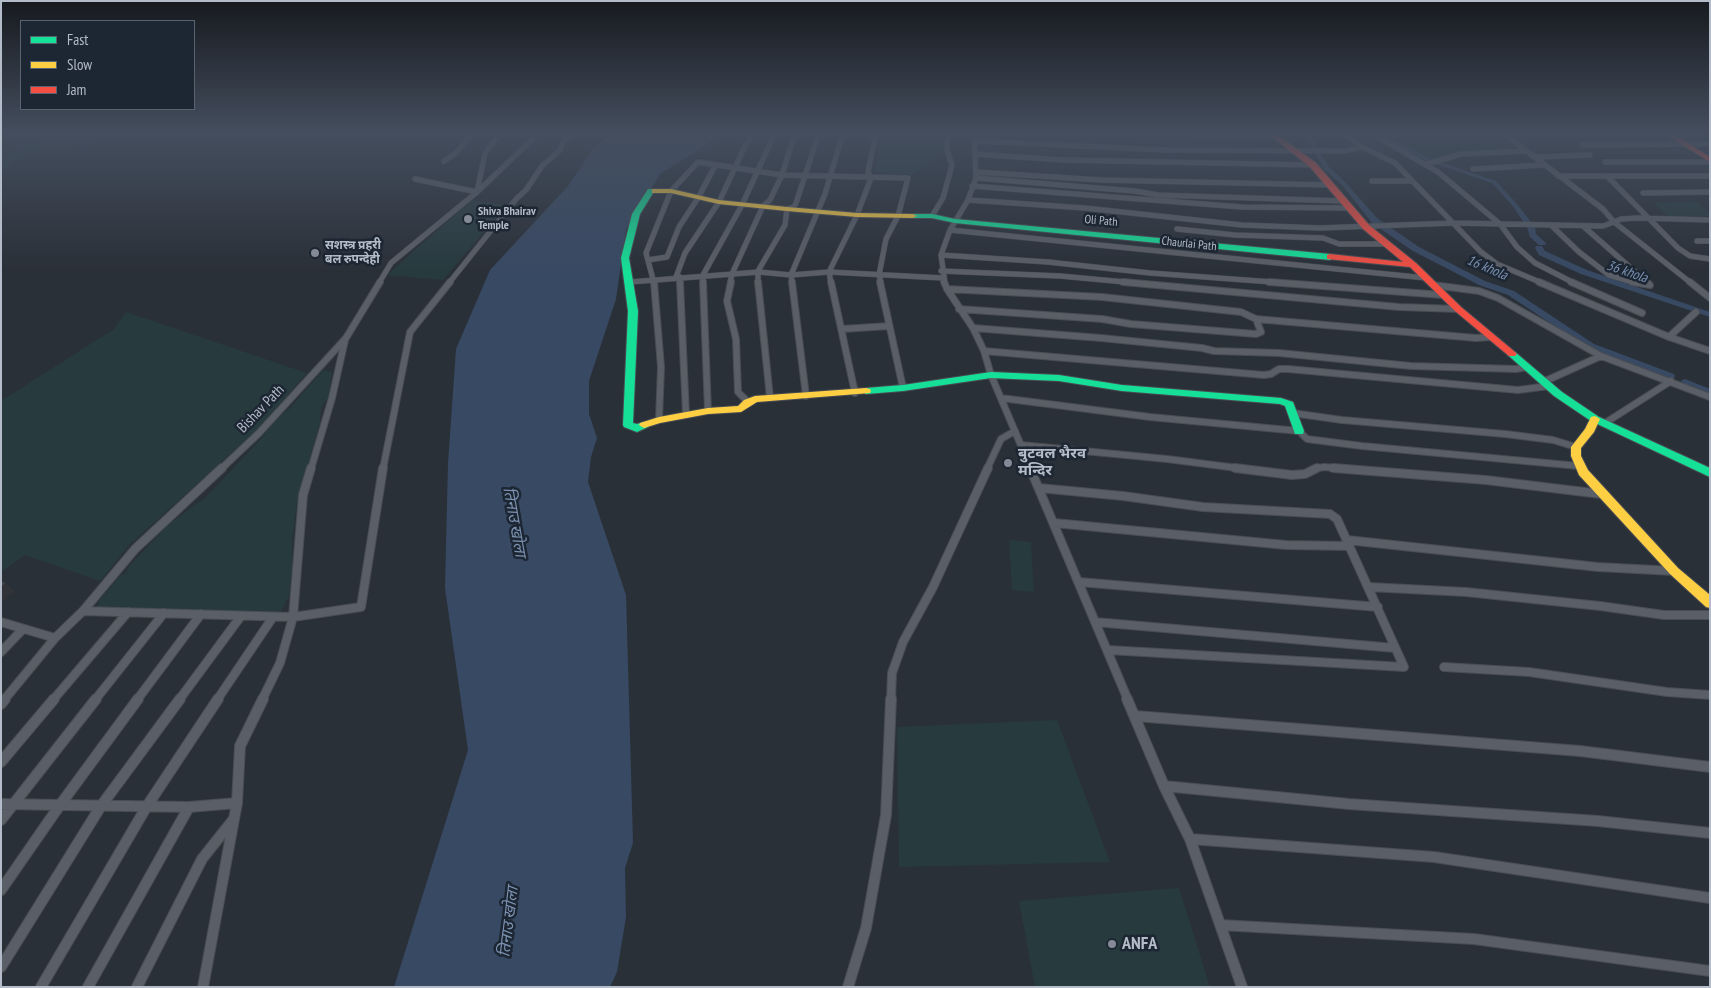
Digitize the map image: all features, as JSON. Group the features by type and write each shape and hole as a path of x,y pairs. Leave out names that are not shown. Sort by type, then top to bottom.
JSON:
{"street":[{"path":"416,179 477,192 480,179"},
{"name":"Bishav Path","path":"1,704 55,638 83,611 135,549 259,433 346,338 390,263 490,179"},
{"path":"83,611 293,617 361,607 376,503 410,332 533,179"},
{"path":"659,420 661,367 654,279 646,253 671,191 682,179"},
{"path":"648,260 667,257 679,227 708,179"},
{"path":"686,415 678,277 686,253 719,202 730,179"},
{"path":"708,410 703,275 742,204 753,179"},
{"path":"748,402 738,392 736,339 727,301 732,274 763,206 770,200 780,179"},
{"path":"770,398 758,293 759,272 785,225 787,209 794,208 805,179"},
{"path":"806,396 791,275 829,179"},
{"path":"855,392 829,272 857,215 871,179"},
{"path":"903,388 879,275 886,239 898,216 909,179"},
{"path":"932,216 943,198 948,179"},
{"path":"975,179 968,200 952,225 941,255 943,278 947,289 973,328 984,351 991,375 1164,786 1190,839 1242,987"},
{"path":"1017,179 1158,195 1347,205"},
{"path":"1079,179 1331,186"},
{"path":"1325,179 1347,205 1458,309 1546,384 1600,421 1710,473"},
{"path":"1445,179 1500,224 1517,247 1541,267 1581,287 1642,313"},
{"path":"1562,179 1603,209 1614,222 1710,298"},
{"path":"1610,179 1678,248 1690,256 1709,259"},
{"path":"1372,181 1412,181 1481,252 1497,264 1670,337 1710,351"},
{"path":"972,186 1242,207 1347,205"},
{"path":"671,191 651,191 636,214 625,258 633,311 628,425 638,428 659,420 708,410 741,409 748,402 755,399 903,388 991,375 1059,378 1122,388 1281,401 1288,404 1299,431 1307,439 1362,446 1579,466"},
{"name":"Oli Path","path":"671,191 719,202 816,212 857,215 932,216 952,225 1413,265"},
{"path":"1643,192 1710,192"},
{"path":"968,200 1085,208 1242,225 1320,228 1454,223 1603,226 1621,218 1710,220"},
{"name":"Chaurlai Path","path":"952,225 1430,282 1479,291 1498,298 1602,356 1710,397"},
{"path":"1552,226 1579,252 1609,276 1642,285 1650,285 1583,226"},
{"path":"1176,229 1235,235 1323,238 1339,244 1388,244"},
{"path":"1697,241 1710,241"},
{"path":"941,255 1048,262 1443,295"},
{"path":"941,271 1060,276 1360,304 1458,309"},
{"path":"630,282 759,272 791,275 829,272 943,278"},
{"path":"947,289 1102,297 1241,312 1256,319 1491,338"},
{"path":"959,309 1102,319 1131,324 1256,334 1261,332 1256,319"},
{"path":"1670,337 1696,312"},
{"path":"842,329 889,326"},
{"path":"973,328 1202,348 1214,351 1279,353 1391,362 1411,366 1516,369 1526,367"},
{"path":"203,987 237,803 240,746 280,663 293,617 303,495 332,398 346,338"},
{"path":"984,351 1264,375 1271,374 1279,369 1288,369 1518,390 1535,389 1602,356"},
{"path":"1671,381 1600,421 1590,430 1576,447 1579,466 1601,494 1674,571 1710,603"},
{"path":"1001,398 1150,417 1299,431"},
{"path":"1292,412 1342,420 1524,436 1553,440 1576,447"},
{"path":"848,987 866,928 886,815 892,673 903,642 933,587 1001,439 1015,431"},
{"path":"1021,445 1167,459 1292,475 1305,474 1315,468 1324,467 1486,480 1601,494"},
{"path":"1039,488 1123,496 1203,507 1330,514 1337,519 1404,668 1108,650"},
{"path":"1054,523 1277,544 1348,543 1598,567 1674,571"},
{"path":"1079,582 1378,607"},
{"path":"1369,587 1466,592 1600,606 1664,615 1710,616"},
{"path":"1,762 128,612"},
{"path":"1,820 6,804 89,710 164,613"},
{"path":"1,890 60,805 201,614"},
{"path":"1,967 101,806 241,616"},
{"path":"41,987 147,806 273,617"},
{"path":"1,622 22,630 55,638"},
{"path":"1095,622 1395,648"},
{"path":"1,652 22,630"},
{"path":"1444,667 1529,672 1667,692 1710,695"},
{"path":"1135,716 1580,750 1710,767"},
{"path":"1164,786 1349,804 1598,821 1710,834"},
{"path":"6,804 189,807 237,803"},
{"path":"88,987 189,807"},
{"path":"137,987 202,859 234,820"},
{"path":"1190,839 1434,857 1710,898"},
{"path":"1220,925 1474,939 1710,971"}],"green space":[{"path":"472,200 506,205 443,280 387,275"},
{"path":"1696,201 1710,213 1710,216 1668,216 1654,203"},
{"path":"126,312 307,373 259,428 129,545 100,581 25,555 1,572 1,401 114,329"},
{"path":"323,370 332,372 329,396 321,408 320,422 297,504 292,538 292,571 289,596 280,613 100,610 98,607 99,601 121,575 125,574 130,565 168,525 207,496 277,419 291,407"},
{"path":"1009,540 1031,542 1034,592 1012,590"},
{"path":"1057,720 1110,862 899,867 897,727"},
{"name":"ANFA","path":"1179,888 1210,987 1035,987 1019,901"}],"water":[{"name":"तिनाउ खोला","path":"573,179 657,179 626,230 616,299 589,381 589,414 597,438 591,457 588,482 626,595 633,843 625,868 626,917 617,972 610,987 394,987 468,750 445,588 448,463 456,349 490,270"}],"waterway":[{"name":"16 khola","path":"1338,179 1375,221 1416,249 1482,283 1511,293 1591,346 1671,376"},
{"name":"36 khola","path":"1485,179 1494,182 1514,204 1531,227 1533,235 1542,243"},
{"name":"36 khola","path":"1539,248 1542,253 1584,272 1710,315"},
{"name":"16 khola","path":"1685,382 1710,392"}],"traffic: fast":[{"path":"644,425 637,428 628,425 633,311 625,258 636,214 651,191 655,191"},
{"path":"913,216 932,216 955,221 1330,257"},
{"path":"1512,354 1558,394 1595,419 1710,473"},
{"path":"866,391 903,388 991,375 1059,378 1122,388 1281,401 1289,404 1299,431"}],"traffic: slow":[{"path":"655,191 671,191 719,202 787,209 857,215 913,216"},
{"path":"644,425 659,420 708,411 741,409 748,402 755,399 866,391"},
{"path":"1595,419 1590,430 1576,447 1576,456 1583,472 1674,571 1710,603"}],"traffic: jam":[{"path":"1325,179 1366,227 1413,265 1458,309 1512,354"},
{"path":"1330,257 1413,265"}],"place":[{"name":"Shiva Bhairav Temple","path":"468,219"},
{"name":"सशस्त्र प्रहरी बल रुपन्देही","path":"315,253"},
{"name":"बुटवल भैरव मन्दिर","path":"1008,463"},
{"name":"ANFA","path":"1112,944"}]}
